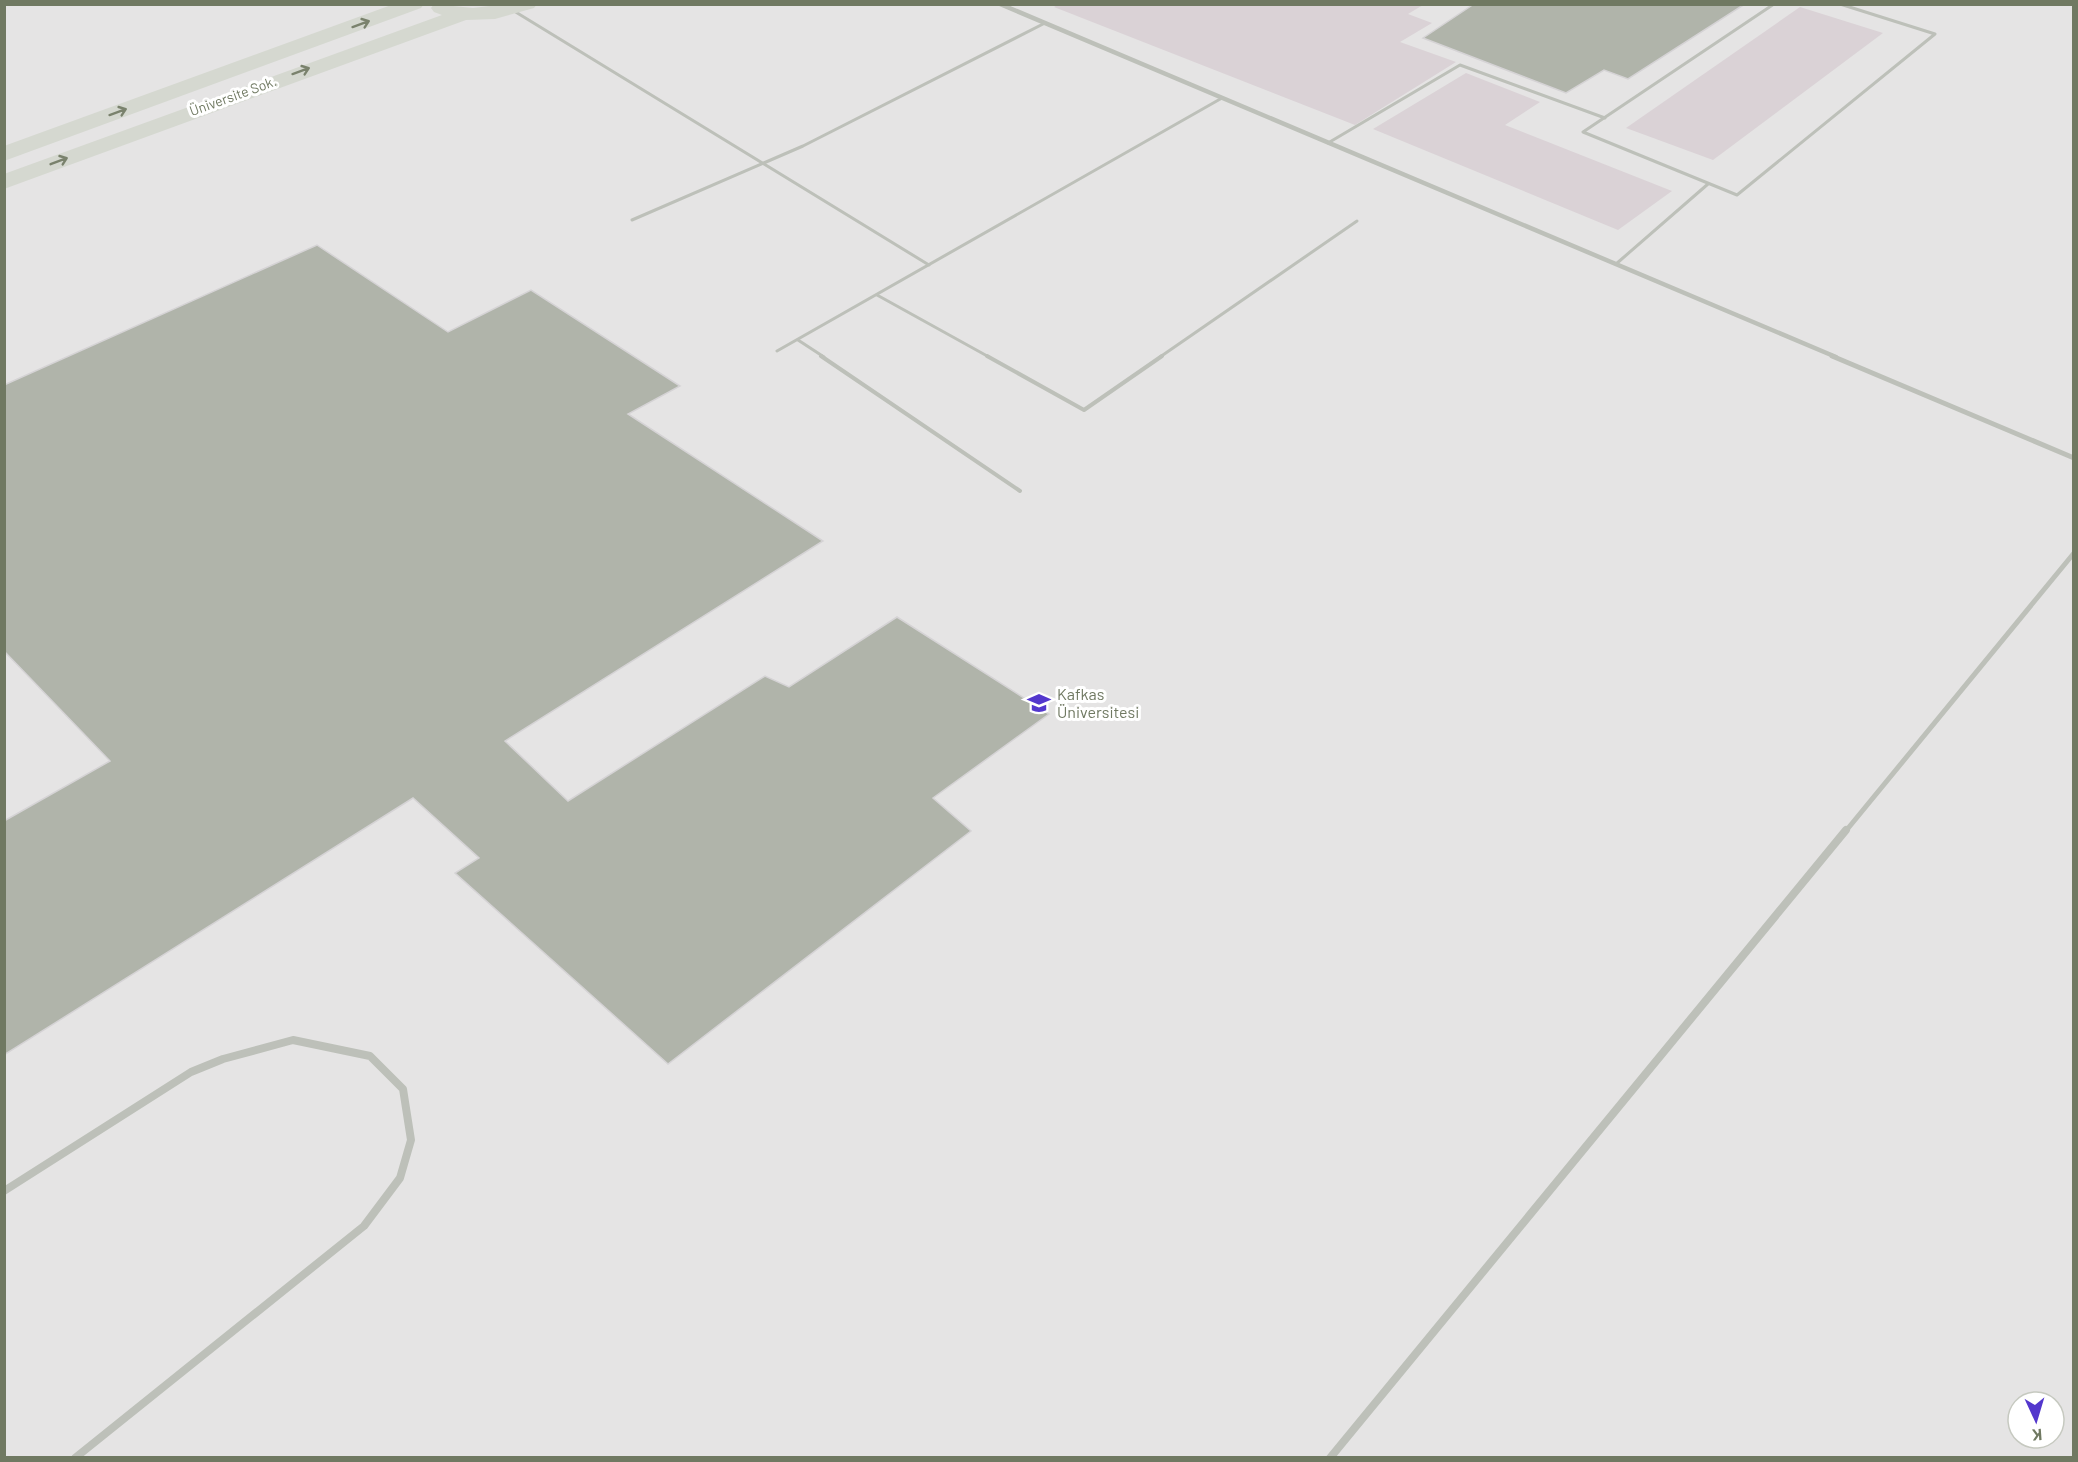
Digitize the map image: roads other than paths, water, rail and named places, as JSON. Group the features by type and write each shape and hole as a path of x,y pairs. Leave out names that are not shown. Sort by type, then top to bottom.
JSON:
{"street":[{"name":"Üniversite Sok.","path":"4,154 414,4"},
{"path":"435,4 462,14 487,14 519,7"},
{"path":"1000,4 2073,458"},
{"name":"Üniversite Sok.","path":"4,182 462,14"},
{"path":"1330,1458 2073,553"},
{"path":"4,1191 191,1072 223,1059 293,1040 370,1056 403,1089 411,1140 400,1178 364,1226 75,1458"}],"lane":[{"path":"1774,4 1583,132 1737,195 1935,34 1840,4"},
{"path":"519,7 763,163 929,265"},
{"path":"632,220 803,146 1045,23"},
{"path":"1328,143 1460,65 1605,118"},
{"path":"777,351 1222,98"},
{"path":"1616,264 1708,184"},
{"path":"877,295 1084,410 1357,221"},
{"path":"798,340 1020,491"}],"place":[{"name":"Kafkas Üniversitesi","path":"1039,703"}]}
